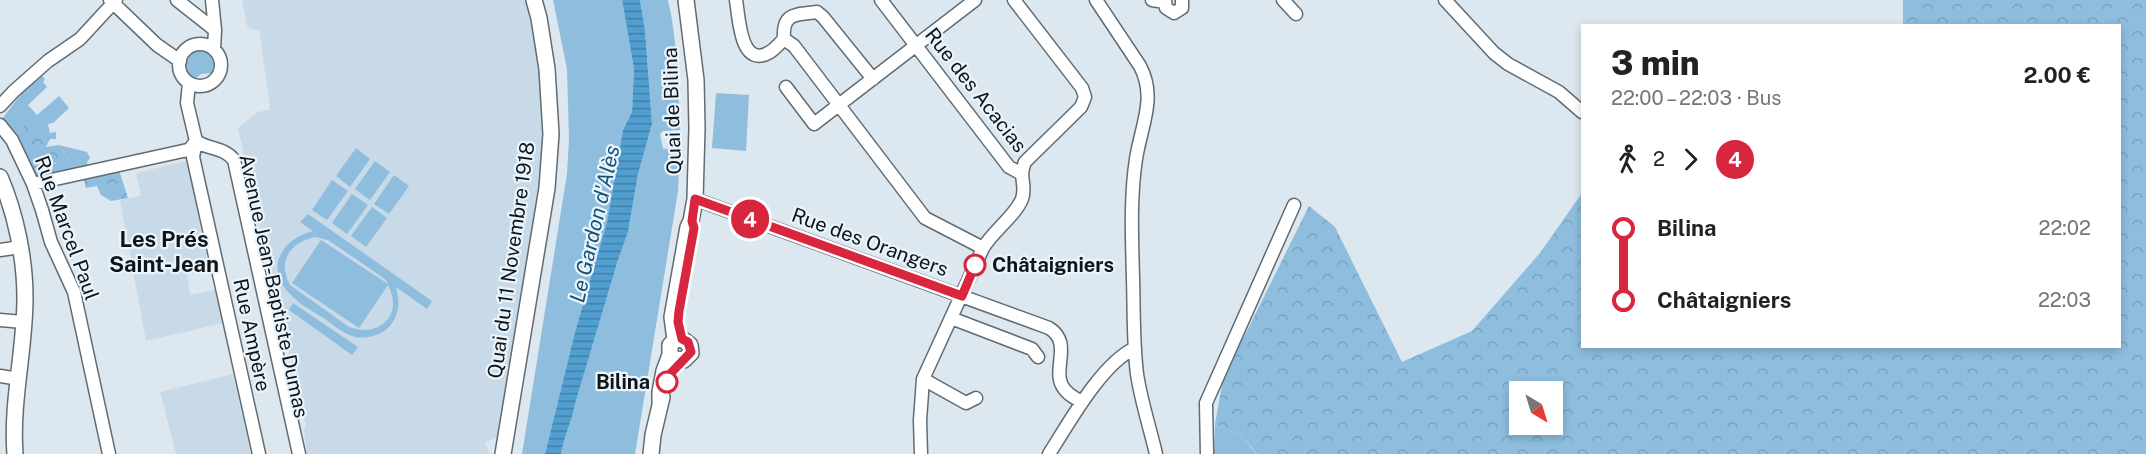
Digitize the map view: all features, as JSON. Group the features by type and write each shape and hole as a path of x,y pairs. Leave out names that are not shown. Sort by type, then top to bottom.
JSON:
{"main road":[{"name":"Quai du 11 Novembre 1918","path":"503,454 547,188 550,134 547,69 534,0"},
{"name":"Quai de Bilina","path":"651,454 660,406 675,358 689,356 691,349 688,342 679,339 678,322 694,228 692,221 695,199 696,80 686,0"},
{"path":"0,177 20,246 25,300 13,431 15,454"}],"street":[{"path":"177,0 215,30"},
{"path":"212,0 214,50"},
{"path":"736,0 744,45 748,52 754,55 770,52 784,39"},
{"name":"Rue des Acacias","path":"881,0 1009,167 1020,173"},
{"path":"786,87 814,124 975,0"},
{"path":"921,454 920,420 923,379 983,248 1023,197 1020,173 1025,162 1081,107 1085,97 1082,88 1014,0"},
{"path":"1096,0 1147,77 1149,95 1136,159 1132,216 1135,348 1138,376 1156,454"},
{"path":"1161,1 1174,13 1182,8 1182,0"},
{"path":"1283,0 1296,14"},
{"path":"1445,0 1494,53 1508,64 1559,92 1581,111"},
{"path":"0,106 48,61 80,39 113,1 157,45 180,61"},
{"path":"784,39 783,26 787,19 817,12 873,79"},
{"path":"784,39 794,46 925,218 983,248"},
{"path":"206,45 214,50 220,61 220,71 217,77 204,86 189,83 180,71 183,53 192,46 206,45"},
{"name":"Rue Ampère","path":"189,83 188,103 196,141 193,157 259,454"},
{"name":"Rue Marcel Paul","path":"0,125 12,140 33,184 51,242 74,292 109,454"},
{"path":"33,184 189,150 196,141 201,145 222,150"},
{"name":"Avenue Jean-Baptiste Dumas","path":"222,150 228,167 290,454"},
{"name":"Avenue Jean-Baptiste Dumas","path":"222,150 229,153 234,160 299,454"},
{"name":"Rue des Orangers","path":"695,199 962,296 1056,333 1061,342 1059,374 1062,384 1066,391 1082,402"},
{"path":"1207,454 1206,403 1294,205"},
{"path":"0,250 20,246"},
{"path":"951,318 1032,349 1038,357"},
{"path":"0,320 22,322"},
{"path":"1049,454 1082,402 1110,367 1135,348"},
{"path":"0,376 19,379"},
{"path":"923,379 966,403 976,398"}],"shaded area":[{"path":"242,0 529,0 539,51 545,141 542,180 500,435 485,443 490,454 307,454 304,429 306,426 256,211 253,207 238,128 258,112 269,110 270,107 259,29 254,30 247,26"},
{"path":"622,0 640,0 645,30 652,124 638,174 628,232 561,454 545,454 575,332 607,222 623,130 632,112 634,69"},
{"path":"187,161 209,270 187,275 190,295 215,290 223,323 146,341 120,200 141,196 136,173"},
{"path":"233,374 251,454 176,454 160,392"}],"green space":[{"path":"553,0 622,0 634,69 632,112 623,130 607,222 575,332 545,454 522,454 567,174 569,139 567,69"},
{"path":"640,0 668,0 676,48 680,130 663,131 660,134 663,149 680,148 678,191 635,454 561,454 628,232 638,174 652,124 645,30"},
{"path":"1903,0 2146,0 2146,454 1258,454 1240,435 1215,424 1225,368 1248,329 1309,206 1335,227 1402,362 1472,331 1540,253 1581,194 1581,348 2121,348 2121,24 1903,24"},
{"path":"198,50 210,53 214,65 212,73 201,74 195,79 186,71 185,64 189,55"},
{"path":"48,68 42,76 47,87 28,105 37,115 59,96 69,108 53,123 48,124 50,133 56,132 56,139 50,139 50,135 35,121 28,119 17,136 2,119 25,89"},
{"path":"716,93 749,95 746,151 712,148"},
{"path":"28,118 33,118 50,135 46,147 59,145 72,164 63,167 52,161 50,155 40,157 45,176 34,179 17,136"},
{"path":"59,145 87,152 90,158 87,162 88,167 44,177 43,172 53,169 52,161 56,164 72,164"},
{"path":"356,148 370,159 350,187 336,176"},
{"path":"375,161 390,172 370,200 355,189"},
{"path":"119,170 128,198 111,201 101,195 97,186 86,188 83,177"},
{"path":"394,175 409,186 389,214 374,204"},
{"path":"332,180 348,191 327,220 312,210"},
{"path":"352,194 368,205 347,234 332,223"},
{"path":"372,207 387,218 366,247 351,236"},
{"path":"308,214 432,301 427,309 396,287 398,307 390,326 382,332 362,338 345,333 303,305 283,285 278,265 280,256 292,241 313,231 300,222","holes":["315,237 328,240 385,279 388,284 321,240 292,283 359,328 388,285 393,306 391,314 379,326 360,330 349,327 290,285 285,268 288,254 293,248"]},
{"path":"293,303 358,347 352,355 289,310"},
{"path":"1215,424 1240,435 1257,454 1214,454"}],"bus line":[{"name":"4","path":"667,382 681,360 684,360 691,352 688,342 682,339 678,322 694,228 692,221 695,199 962,296 975,265"}],"place":[{"name":"Châtaigniers","path":"975,265"},
{"name":"Bilina","path":"667,382"}],"district":[{"name":"Les Prés Saint-Jean","path":"164,252"}],"water label":[{"name":"Le Gardon d'Alès","path":"595,224"}]}
